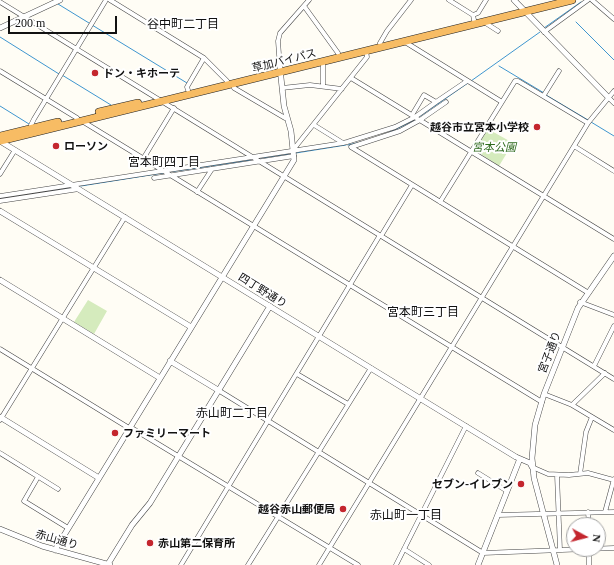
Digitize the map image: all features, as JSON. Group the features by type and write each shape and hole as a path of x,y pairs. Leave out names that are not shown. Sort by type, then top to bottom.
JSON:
{"highway":[{"name":"草加バイパス","path":"280,70 366,52 483,22 554,0"},
{"name":"草加バイパス","path":"0,140 280,70 473,17 524,10 572,0"},
{"name":"草加バイパス","path":"160,100 188,90 230,82"},
{"name":"草加バイパス","path":"0,140 32,128 80,119"}],"street":[{"path":"5,5 8,0"},
{"path":"0,28 60,0"},
{"path":"32,128 31,125 46,99 106,0"},
{"path":"110,0 204,58 230,82 234,88 287,118"},
{"path":"55,550 294,160 282,88 278,41 280,32 309,0"},
{"path":"380,43 387,31 411,0"},
{"path":"449,0 473,17 478,14 486,0"},
{"path":"514,0 614,103"},
{"path":"544,32 588,0"},
{"path":"592,0 614,19"},
{"path":"0,2 614,379"},
{"path":"304,6 338,53"},
{"path":"483,22 498,31"},
{"path":"405,42 502,102"},
{"path":"294,154 314,125 367,57 366,52"},
{"path":"188,90 187,87 204,58"},
{"path":"323,62 323,85"},
{"path":"0,71 542,402"},
{"path":"544,95 559,71"},
{"path":"351,78 614,239"},
{"path":"154,178 260,162 384,132 414,116 467,80"},
{"path":"440,202 515,80 544,95 588,123"},
{"path":"282,88 323,85 342,89"},
{"path":"319,565 588,123 614,91"},
{"path":"414,116 424,95 436,102"},
{"path":"446,102 420,120 388,136 351,147 587,292"},
{"path":"143,159 174,108"},
{"path":"314,125 343,143"},
{"name":"四丁野通り","path":"0,140 466,426 517,459 542,472 557,475 588,473 614,479"},
{"path":"574,146 614,171"},
{"path":"0,174 15,150"},
{"path":"0,196 253,157 294,154"},
{"path":"197,192 212,169"},
{"path":"181,565 380,235 412,185"},
{"path":"0,202 79,189"},
{"path":"0,211 191,327"},
{"path":"99,478 0,419 125,217"},
{"name":"宮子通り","path":"557,565 542,513 532,467 534,433 544,394 580,302 614,256"},
{"path":"0,280 160,378"},
{"path":"580,302 614,315"},
{"path":"109,565 132,525 150,503 270,306"},
{"path":"594,366 614,326"},
{"path":"0,349 358,565"},
{"path":"170,362 483,553 566,550"},
{"path":"248,565 371,368"},
{"path":"572,405 605,373"},
{"path":"297,374 348,404"},
{"path":"544,394 572,405 614,430"},
{"path":"580,474 586,432 592,417"},
{"path":"396,565 466,426"},
{"path":"0,453 58,489"},
{"path":"478,565 507,491 517,459"},
{"path":"478,473 507,491"},
{"path":"557,475 560,550"},
{"path":"38,477 24,501 68,528"},
{"path":"605,512 614,479"},
{"path":"588,512 588,517"},
{"path":"498,515 614,512"},
{"name":"赤山通り","path":"0,529 55,550 99,564 109,565"},
{"path":"404,549 429,565"}],"green space":[{"name":"宮本公園","path":"488,129 513,143 499,166 475,150"},
{"path":"88,300 107,311 94,334 74,322"}],"waterway":[{"path":"544,28 581,2"},
{"path":"58,4 89,23"},
{"path":"576,22 614,60"},
{"path":"92,25 187,83"},
{"path":"471,81 540,32"},
{"path":"0,37 59,74"},
{"path":"499,66 544,93"},
{"path":"62,75 111,105"},
{"path":"419,117 468,83"},
{"path":"546,95 588,120"},
{"path":"0,106 29,124"},
{"path":"388,133 415,120"},
{"path":"591,122 614,136"},
{"path":"348,145 361,142"},
{"path":"296,153 346,145"},
{"path":"261,158 290,154"},
{"path":"169,172 251,160"},
{"path":"81,186 163,173"},
{"path":"0,199 70,188"}],"place":[{"name":"ドン・キホーテ","path":"95,73"},
{"name":"越谷市立宮本小学校","path":"537,127"},
{"name":"ローソン","path":"56,146"},
{"name":"ファミリーマート","path":"115,433"},
{"name":"セブン-イレブン","path":"521,484"},
{"name":"越谷赤山郵便局","path":"343,509"},
{"name":"赤山第二保育所","path":"150,543"}],"district":[{"name":"谷中町二丁目","path":"183,23"},
{"name":"宮本町四丁目","path":"164,161"},
{"name":"宮本町三丁目","path":"423,311"},
{"name":"赤山町二丁目","path":"232,412"},
{"name":"赤山町一丁目","path":"406,514"}]}
